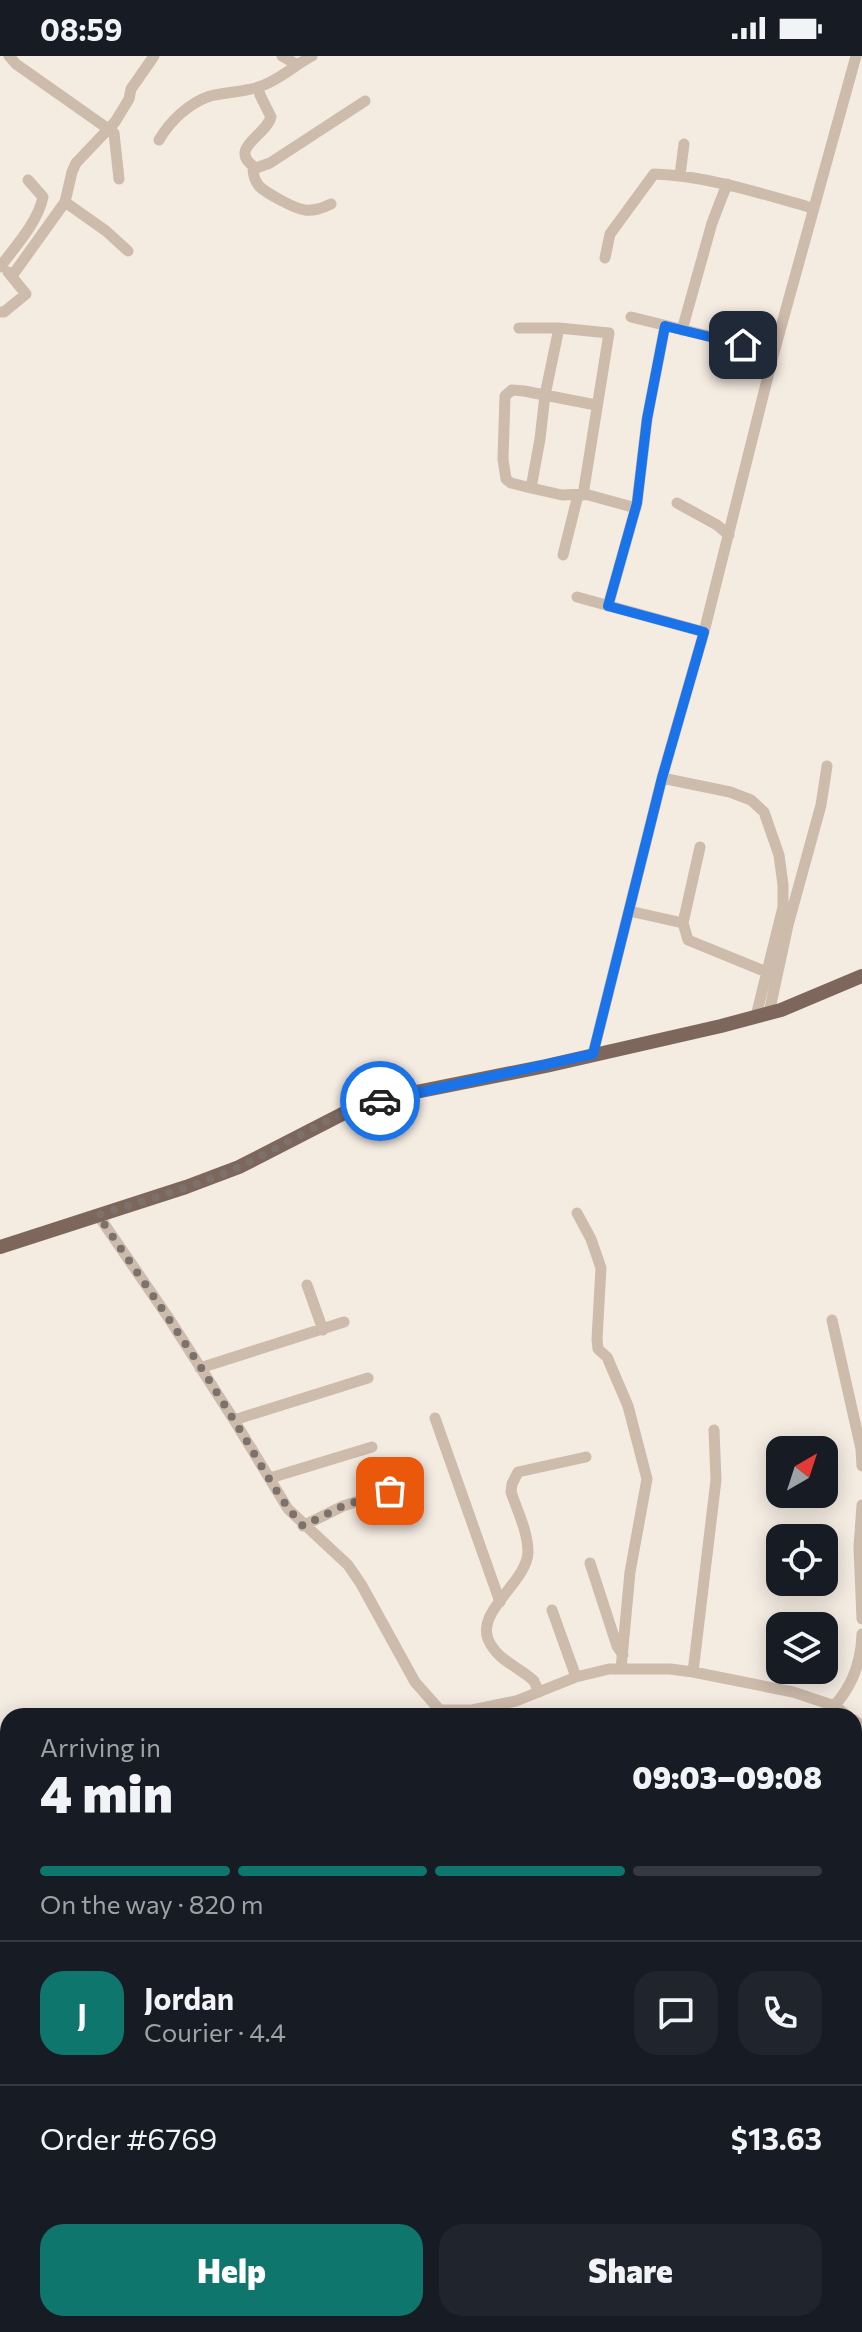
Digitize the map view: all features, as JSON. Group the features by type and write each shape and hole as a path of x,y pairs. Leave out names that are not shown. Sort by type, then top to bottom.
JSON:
{"main road":[{"path":"0,1247 239,1167 356,1107 762,1015 816,997 862,976"}],"street":[{"path":"9,56 114,133 119,179"},
{"path":"12,276 65,202 76,163 115,122 129,99 131,89 154,56"},
{"path":"282,56 296,64"},
{"path":"159,140 166,128 195,103 211,96 258,87 289,73 296,64 312,56"},
{"path":"593,1054 774,352 856,56"},
{"path":"258,87 271,121 244,151 253,167 254,179 258,185 297,208 309,211 331,204"},
{"path":"253,167 270,163 365,101"},
{"path":"680,175 684,144"},
{"path":"605,258 610,234 654,174 680,175 727,184 812,208"},
{"path":"0,312 26,294 1,266 35,220 42,205 43,197 28,180"},
{"path":"682,330 712,223 727,184"},
{"path":"65,202 128,251"},
{"path":"631,317 774,352"},
{"path":"608,606 636,508 647,419 665,326"},
{"path":"519,328 609,333 591,449 563,555"},
{"path":"531,488 559,328"},
{"path":"596,405 515,390 508,393 505,400 504,473 511,483 636,508"},
{"path":"677,503 729,535"},
{"path":"577,597 704,632"},
{"path":"771,974 792,912 821,805 827,766"},
{"path":"662,778 730,792 751,800 764,812 779,855 783,907 762,1015"},
{"path":"700,847 683,923 688,940 771,974"},
{"path":"629,911 683,923"},
{"path":"577,1213 591,1239 601,1268 598,1349 607,1357 628,1406 647,1479 630,1572 621,1669"},
{"path":"98,1215 138,1271 288,1509 348,1565 415,1682 438,1708"},
{"path":"307,1285 323,1330"},
{"path":"832,1320 861,1449 862,1466"},
{"path":"200,1368 344,1322"},
{"path":"234,1420 368,1378"},
{"path":"435,1418 500,1602"},
{"path":"693,1672 716,1480 714,1430"},
{"path":"270,1478 372,1447"},
{"path":"539,1692 534,1682 501,1657 488,1638 490,1615 507,1593 528,1555 526,1537 511,1492 512,1484 518,1472 586,1457"},
{"path":"303,1526 343,1506 413,1484"},
{"path":"862,1505 859,1547 862,1619"},
{"path":"590,1563 617,1646 623,1655"},
{"path":"552,1610 576,1677"},
{"path":"833,1708 855,1676 861,1656 862,1634"},
{"path":"482,1708 516,1701 576,1677 609,1669 693,1672 793,1692 838,1708"}],"way so far":[{"path":"380,1101 356,1107 239,1167 98,1215 168,1317 288,1509 303,1526 343,1506 390,1491"}],"route":[{"path":"380,1101 593,1054 662,778 704,632 608,606 637,503 647,419 665,326 743,345"}]}
